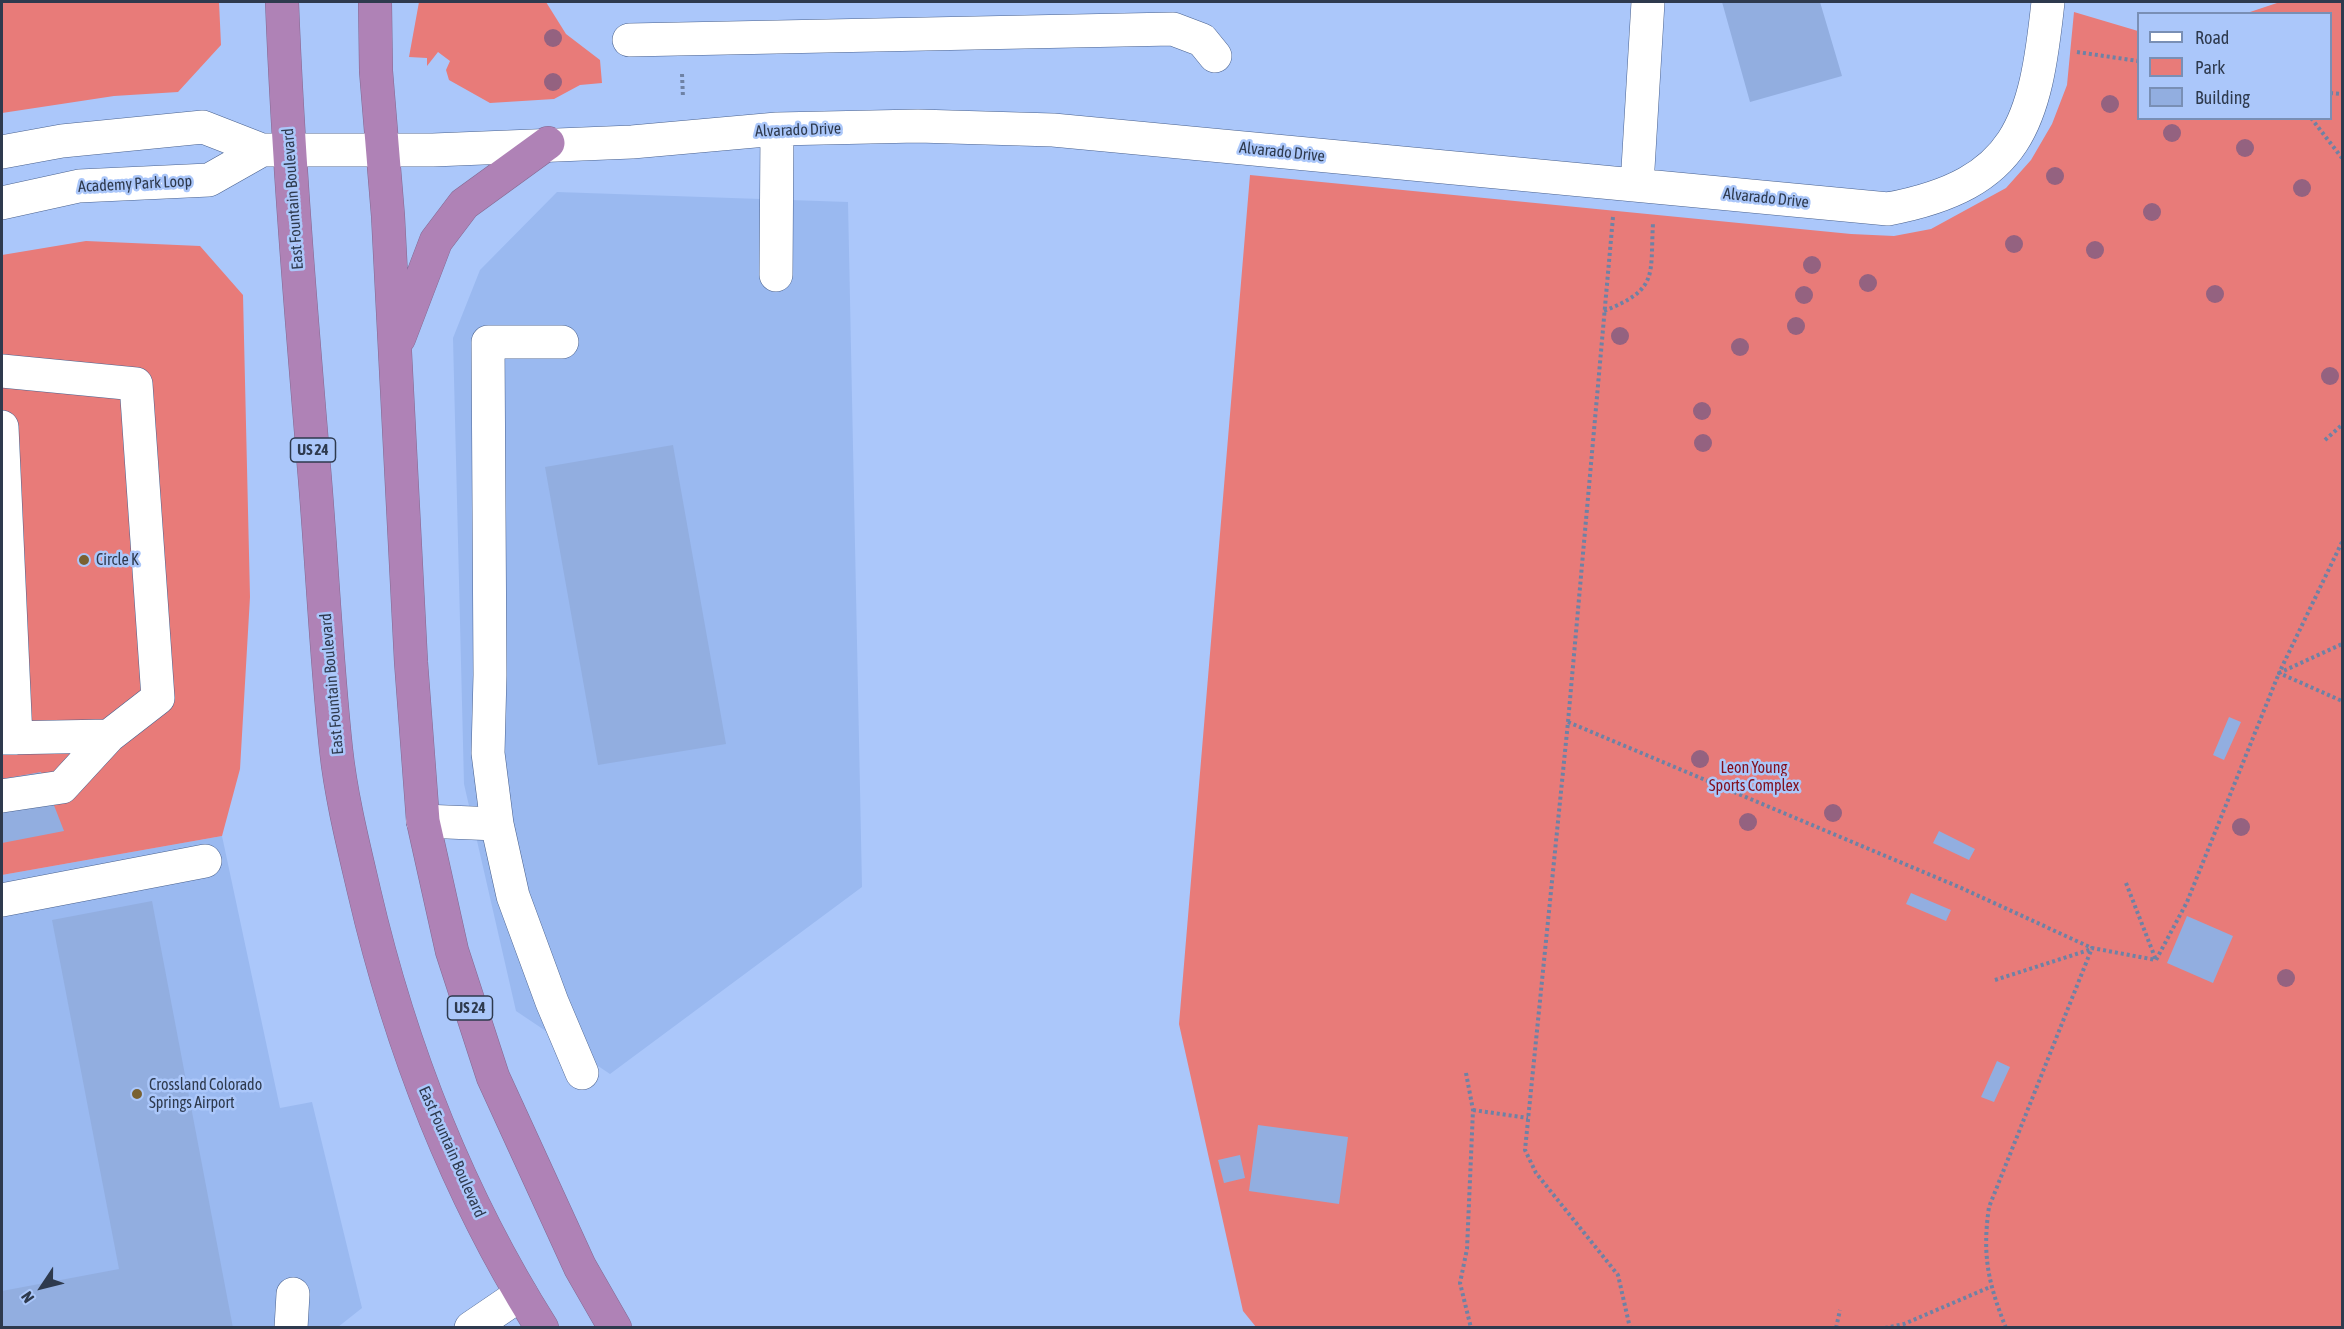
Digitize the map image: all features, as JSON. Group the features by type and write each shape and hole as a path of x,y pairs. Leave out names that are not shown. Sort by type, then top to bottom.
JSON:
{"highway":[{"name":"East Fountain Boulevard","path":"282,2 276,150 336,751 353,844 399,1027 465,1189 521,1294 542,1328"},
{"name":"US 24","path":"375,2 376,71 384,149 411,662 423,821 452,951 493,1077 580,1267 615,1328"},
{"path":"395,348 436,241 464,204 548,143"}],"street":[{"path":"1637,185 1648,2"},
{"name":"Alvarado Drive","path":"384,149 433,150 548,143 632,142 777,129 918,126 1053,130 1888,209 1920,203 1975,180 2000,159 2028,113 2042,51 2048,2"},
{"path":"628,40 1173,29 1202,40 1215,56"},
{"name":"Academy Park Loop","path":"2,152 62,141 203,127 276,150 384,149"},
{"path":"776,274 777,129"},
{"name":"Academy Park Loop","path":"2,203 80,186 209,180 276,150"},
{"path":"562,342 488,342 490,675 488,753 497,824 513,896 552,1002 582,1073"},
{"path":"2,371 136,384 158,698 109,736 62,787 2,796"},
{"path":"2,427 9,738 109,736"},
{"path":"423,821 497,824"},
{"path":"2,900 206,861"},
{"path":"291,1328 293,1294"},
{"path":"471,1328 521,1294"}],"path":[{"path":"2042,51 2083,52 2137,61"},
{"path":"2313,120 2343,158"},
{"path":"1613,217 1568,722 1525,1150 1536,1173 1618,1275 1630,1328"},
{"path":"1604,311 1628,302 1646,287 1654,222"},
{"path":"2325,440 2343,425"},
{"path":"2156,960 2187,902 2279,673 2343,542"},
{"path":"2279,673 2343,644"},
{"path":"2279,673 2343,701"},
{"path":"1568,722 1959,887 2092,948 2156,960"},
{"path":"2126,883 2156,960"},
{"path":"1995,980 2092,948"},
{"path":"2006,1328 1990,1287 1985,1235 1989,1207 2092,948"},
{"path":"1466,1073 1473,1110 1467,1249 1460,1283 1472,1328"},
{"path":"1473,1110 1528,1118"},
{"path":"1885,1328 1904,1324 1990,1287"},
{"path":"1836,1328 1840,1310"}],"shaded area":[{"path":"557,192 848,202 862,887 610,1074 516,1011 464,784 453,338 480,270"},
{"path":"222,836 280,1108 312,1102 362,1308 338,1327 2,1328 2,875"}],"green space":[{"path":"2,2 219,2 221,45 178,92 114,96 2,113"},
{"path":"419,2 546,2 566,34 600,60 602,83 580,85 554,99 490,103 449,80 446,70 450,61 438,52 427,66 427,58 409,57"},
{"name":"Leon Young Sports Complex","path":"2280,2 2342,2 2342,1327 1256,1327 1243,1311 1179,1024 1250,175 1851,234 1894,236 1931,229 2006,188 2031,160 2052,124 2067,85 2074,12 2137,31 2137,120 2332,120 2332,12 2250,12"},
{"path":"86,241 200,246 243,295 250,597 240,769 222,836 2,875 2,255"}],"building":[{"path":"1722,2 1820,2 1842,76 1750,102"},
{"path":"673,445 726,744 598,765 545,467"},
{"path":"2229,717 2241,722 2224,760 2213,755"},
{"path":"41,772 64,831 2,843 2,779"},
{"path":"1939,831 1975,849 1969,860 1933,843"},
{"path":"1911,893 1951,910 1946,921 1906,904"},
{"name":"Crossland Colorado Springs Airport","path":"152,901 233,1328 2,1328 2,1291 119,1269 52,920"},
{"path":"2187,916 2233,936 2213,983 2167,963"},
{"path":"1997,1061 2010,1067 1994,1102 1981,1097"},
{"path":"1258,1125 1348,1137 1339,1204 1249,1191"},
{"path":"1240,1155 1245,1178 1224,1183 1218,1160"}],"place":[{"name":"Circle K","path":"84,560"},
{"name":"Crossland Colorado Springs Airport","path":"137,1094"}]}
